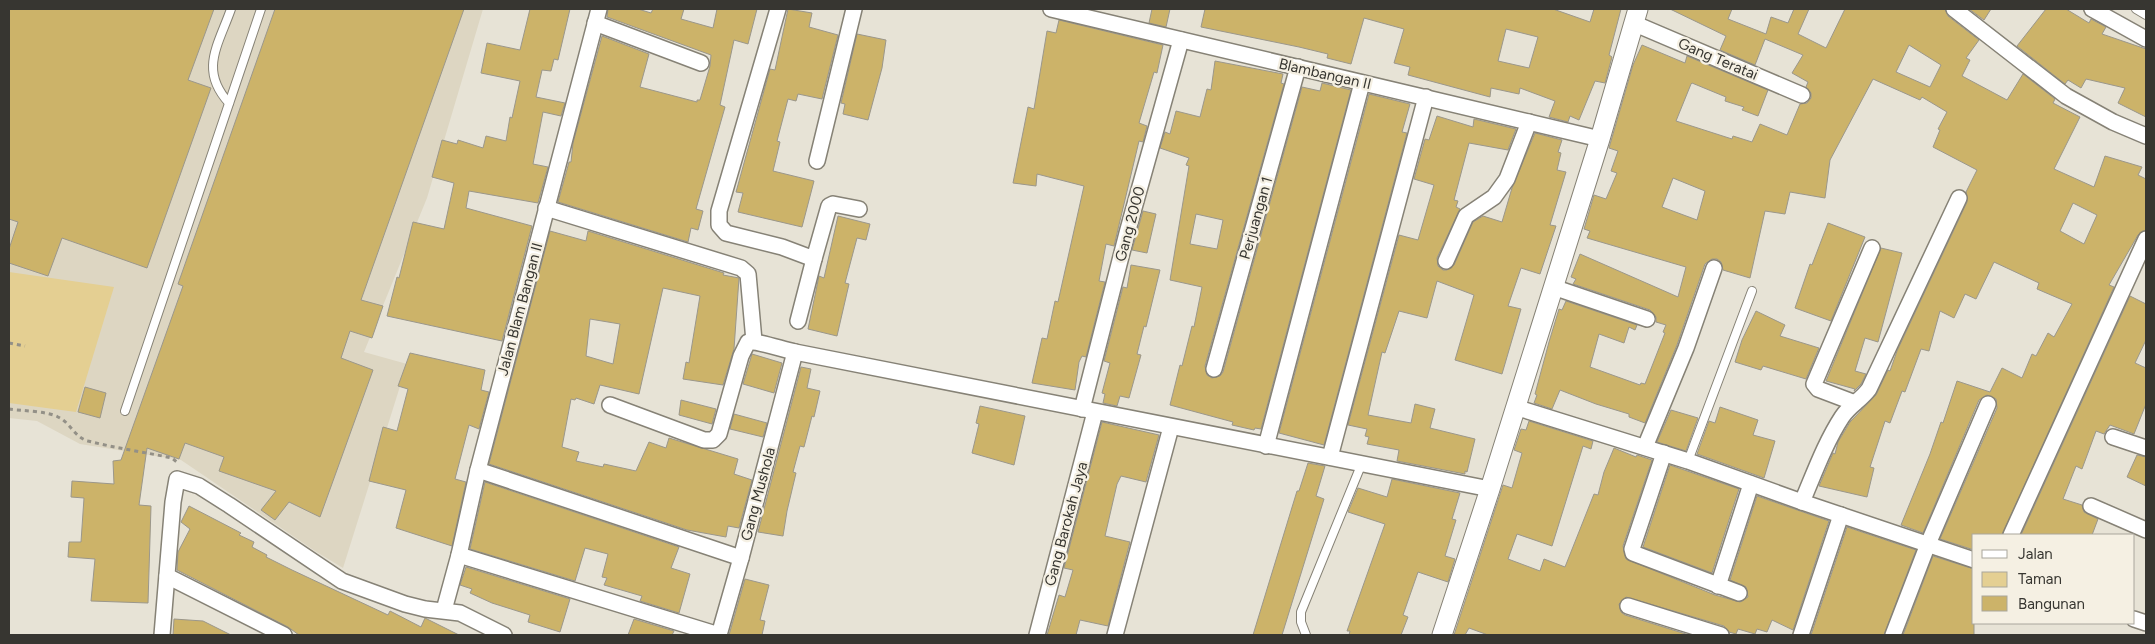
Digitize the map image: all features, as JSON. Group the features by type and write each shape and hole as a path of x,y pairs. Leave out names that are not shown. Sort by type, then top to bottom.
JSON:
{"street":[{"path":"778,9 719,211 719,225 726,234 782,247 814,259"},
{"path":"817,161 854,9"},
{"name":"Blambangan II","path":"1051,9 1584,135"},
{"path":"1954,9 2066,96 2113,122 2146,136"},
{"path":"2092,9 2146,39"},
{"path":"597,16 701,63"},
{"name":"Jalan Blam Bangan II","path":"446,602 459,556 478,470 597,16"},
{"path":"1442,635 1475,486 1515,408 1553,286 1584,135 1636,16"},
{"name":"Gang Teratai","path":"1636,16 1802,95"},
{"name":"Gang 2000","path":"1089,411 1127,233 1181,40"},
{"name":"Perjuangan 1","path":"1214,369 1298,67"},
{"path":"1266,446 1362,82"},
{"path":"1330,457 1426,97"},
{"path":"1446,261 1466,216 1494,197 1507,179 1529,122"},
{"path":"1802,502 1833,432 1848,409 1869,389 1959,198"},
{"path":"798,321 829,206 834,204 859,209"},
{"path":"546,208 741,268 748,274 754,341"},
{"path":"2011,534 2146,238"},
{"path":"1855,403 1818,389 1814,384 1872,248"},
{"path":"1645,447 1686,348 1714,268"},
{"path":"1553,286 1647,319"},
{"path":"610,405 704,440 713,440 719,434 741,356 748,342 754,341 765,346 1475,486"},
{"name":"Gang Mushola","path":"719,635 795,352"},
{"path":"1893,635 1928,544 1988,404"},
{"path":"1515,408 1664,453 1972,559"},
{"name":"Gang Barokah Jaya","path":"1037,635 1089,411"},
{"path":"1115,635 1171,427"},
{"path":"2113,436 2146,448"},
{"path":"1664,453 1632,549 1633,553 1739,593"},
{"path":"478,470 741,558"},
{"path":"162,635 166,576 177,479 199,486 342,581 404,604 425,609 446,602 460,613 504,635"},
{"path":"1718,586 1751,484"},
{"path":"2091,506 2146,530"},
{"path":"1801,635 1841,514"},
{"path":"459,556 719,635"},
{"path":"166,576 284,635"},
{"path":"1628,606 1721,635"}],"lane":[{"path":"229,103 220,93 213,78 212,65 231,9"},
{"path":"125,411 261,9"},
{"path":"2136,9 2146,15"},
{"path":"1688,461 1752,291"},
{"path":"1306,635 1300,622 1301,612 1362,463"}],"path":[{"path":"9,343 25,346"},
{"path":"9,409 58,417 70,425 74,433 87,440 172,458 178,463 177,479"}],"shaded area":[{"path":"9,9 483,9 427,198 364,352 407,364 343,568 181,460 80,444 37,421 9,418"}],"green space":[{"path":"9,272 114,287 76,412 9,403"}],"building":[{"path":"9,9 214,9 188,80 211,88 147,268 62,238 48,276 9,263 9,249 18,222 9,219"},
{"path":"275,9 464,9 361,300 383,306 372,338 350,331 341,358 373,370 320,517 289,502 275,520 261,510 276,491 219,471 224,457 185,443 179,459 147,448 139,505 151,506 148,603 91,601 95,559 68,557 69,542 81,542 84,498 71,497 72,481 114,484 113,461 121,460 183,286 178,284"},
{"path":"530,9 570,9 558,60 554,59 551,71 542,70 536,97 565,103 561,116 543,112 533,164 548,167 538,203 469,191 466,208 532,226 502,341 387,316 413,222 444,229 454,183 432,177 442,140 457,144 458,140 483,148 486,136 506,141 510,117 512,118 520,81 481,73 487,43 520,50"},
{"path":"608,9 638,9 651,13 653,9 684,9 681,19 713,28 717,9 757,9 748,44 734,40 720,105 725,107 696,209 703,211 698,230 691,228 688,242 558,202 569,162 571,162 573,143 602,36 649,54 640,87 697,102 697,100 700,100 710,66 711,55 607,17"},
{"path":"788,9 812,13 809,27 838,35 822,99 798,94 796,101 788,99 777,141 780,142 773,171 814,181 802,227 738,212 743,193 736,192 770,69 775,70"},
{"path":"1152,9 1170,9 1166,27 1149,23"},
{"path":"1205,9 1553,9 1590,22 1594,9 1621,9 1609,55 1612,57 1605,83 1595,81 1579,120 1570,116 1568,122 1549,117 1555,101 1520,88 1519,94 1491,88 1490,97 1408,75 1410,67 1394,63 1404,29 1364,18 1351,64 1327,58 1328,54 1201,27","holes":["1506,29 1538,37 1529,68 1498,61"]},
{"path":"1670,9 1732,9 1728,19 1766,34 1771,17 1788,23 1794,9 1809,9 1798,34 1826,48 1845,9 1945,9 1948,16 1979,40 1966,58 1970,60 1962,76 2007,100 2023,74 2055,99 2053,103 2080,117 2054,169 2094,187 2105,156 2142,167 2138,175 2146,179 2146,230 2138,235 2109,285 2114,287 2002,534 1972,534 1972,549 1940,539 1997,408 1996,399 1987,395 1979,400 1923,533 1901,525 1941,422 1943,423 1957,381 1990,392 2002,368 2022,378 2032,354 2036,356 2048,333 2054,337 2072,304 2037,289 2039,283 1994,262 1976,299 1965,294 1954,318 1940,311 1929,351 1921,349 1905,392 1902,391 1890,423 1885,421 1870,467 1874,468 1867,497 1819,486 1833,453 1835,454 1838,442 1850,422 1876,395 1888,370 1890,371 1897,351 1967,202 1966,192 1977,170 1933,147 1940,130 1938,129 1947,112 1922,97 1920,100 1873,79 1830,160 1825,198 1790,192 1785,214 1765,211 1750,278 1723,270 1721,262 1717,259 1712,259 1705,264 1677,345 1645,423 1629,417 1629,414 1560,390 1552,409 1534,403 1559,309 1562,310 1566,301 1637,325 1635,330 1629,327 1624,343 1599,334 1590,367 1640,385 1641,383 1645,384 1665,333 1663,332 1666,325 1656,322 1656,317 1650,310 1573,284 1576,279 1571,277 1580,254 1678,297 1686,267 1587,238 1590,231 1584,229 1594,195 1606,199 1617,173 1611,171 1618,151 1609,148 1633,65 1642,45 1685,63 1687,56 1768,90 1758,116 1742,110 1744,107 1725,101 1726,97 1691,84 1676,121 1732,139 1733,136 1752,142 1760,124 1787,135 1800,104 1807,103 1811,98 1811,93 1806,87 1808,82 1792,73 1803,55 1765,39 1755,65 1720,50 1726,36","holes":["1909,45 1941,65 1930,87 1896,72","1673,178 1705,191 1697,220 1662,207","2073,203 2097,215 2084,244 2060,231"]},
{"path":"1969,9 1991,9 1984,20"},
{"path":"2046,9 2066,9 2089,23 2091,19 2106,27 2102,34 2146,49 2146,117 2118,103 2125,88 2086,79 2081,88 2068,80 2065,84 2017,46"},
{"path":"1059,20 1163,45 1157,73 1154,72 1139,123 1147,126 1143,142 1139,141 1114,246 1106,244 1099,281 1105,282 1086,357 1082,356 1079,362 1075,390 1032,383 1042,338 1047,339 1055,301 1058,302 1084,186 1037,174 1036,186 1013,183 1028,107 1034,109 1047,31 1056,33"},
{"path":"857,34 886,40 882,68 868,120 843,114 845,104 841,103"},
{"path":"1215,61 1283,74 1281,83 1284,84 1205,366 1207,375 1212,378 1220,376 1223,372 1302,87 1320,91 1322,83 1351,90 1261,429 1255,428 1254,430 1232,425 1233,422 1170,405 1192,326 1194,327 1202,287 1170,280 1189,166 1186,165 1189,158 1160,148 1165,132 1170,134 1176,111 1200,117 1207,89 1211,90","holes":["1196,214 1223,220 1217,249 1190,244"]},
{"path":"1369,94 1410,104 1402,132 1407,133 1324,445 1279,433"},
{"path":"1437,116 1473,127 1474,119 1516,129 1508,150 1469,143 1454,200 1458,201 1456,207 1460,209 1437,258 1438,266 1443,270 1447,270 1454,265 1473,222 1483,216 1502,222 1512,188 1535,133 1562,140 1558,152 1561,153 1557,170 1566,172 1550,225 1556,226 1540,274 1521,268 1508,306 1521,309 1502,374 1455,360 1474,295 1437,281 1427,318 1399,311 1385,353 1382,352 1368,415 1411,423 1415,404 1435,409 1430,428 1475,439 1465,474 1397,461 1399,450 1367,444 1369,437 1365,436 1367,429 1348,425 1399,235 1418,240 1434,185 1414,179 1425,139 1429,140"},
{"path":"1143,211 1156,214 1147,253 1132,250"},
{"path":"838,216 870,224 866,240 857,238 845,283 849,284 837,336 808,329 819,276 824,278"},
{"path":"1828,223 1865,237 1831,321 1795,308 1810,264 1812,265"},
{"path":"550,231 586,241 588,231 724,273 723,275 739,278 734,349 723,385 683,379 686,362 689,363 700,296 663,288 639,394 600,385 594,404 576,398 575,400 571,399 562,447 579,452 576,461 603,467 604,464 636,471 649,442 666,448 669,438 738,459 734,474 752,480 739,528 728,526 726,537 687,530 489,464","holes":["590,319 620,324 613,364 586,356"]},
{"path":"1881,248 1902,253 1878,342 1865,338 1855,371 1866,374 1861,384 1854,391 1855,389 1826,381"},
{"path":"1131,265 1160,270 1146,327 1144,326 1137,354 1141,355 1129,398 1120,396 1117,406 1103,403 1105,394 1102,393 1110,363 1104,361 1123,287 1127,288"},
{"path":"2130,296 2146,304 2146,340 2135,363 2146,368 2146,404 2134,434 2110,425 2104,434 2096,431 2082,469 2076,466 2063,499 2082,505 2084,512 2098,519 2092,534 2021,534"},
{"path":"1756,311 1785,325 1780,336 1819,348 1806,379 1763,366 1761,370 1735,362 1742,340"},
{"path":"410,353 485,370 481,390 489,392 479,429 469,425 455,479 466,482 452,546 396,528 406,490 369,481 383,427 397,431 408,389 398,386"},
{"path":"752,354 782,363 774,393 743,384"},
{"path":"801,367 811,369 807,388 820,391 804,447 800,446 793,472 796,473 783,536 758,532"},
{"path":"85,387 106,393 100,418 78,412"},
{"path":"681,400 716,409 712,424 679,415"},
{"path":"980,406 1025,416 1014,465 972,453 979,424 976,423"},
{"path":"1720,407 1758,420 1753,435 1775,441 1764,478 1697,454 1709,421 1715,423"},
{"path":"1671,410 1698,418 1686,451 1657,442"},
{"path":"734,414 767,423 763,437 730,429"},
{"path":"1529,421 1593,441 1591,449 1583,446 1552,546 1517,534 1508,559 1540,571 1544,559 1565,567 1594,494 1598,495 1604,472 1614,448 1636,457 1637,455 1652,460 1623,546 1626,559 1715,595 1740,602 1748,597 1746,587 1730,580 1757,496 1829,521 1793,630 1772,620 1767,632 1757,629 1755,634 1738,629 1736,634 1729,632 1724,626 1626,597 1619,604 1621,612 1625,615 1689,635 1488,635 1469,628 1465,635 1454,635 1503,485 1512,488 1522,453 1514,450 1521,429 1526,430"},
{"path":"1102,422 1159,435 1146,482 1121,476 1117,484 1105,536 1130,542 1108,626 1080,620 1076,635 1047,635 1059,595 1065,597 1073,570 1064,568"},
{"path":"2137,455 2146,457 2146,486 2127,477"},
{"path":"1308,463 1325,466 1316,496 1324,499 1282,635 1253,635 1297,491 1299,491"},
{"path":"1670,465 1739,489 1712,573 1643,547"},
{"path":"1392,479 1460,493 1452,519 1456,520 1445,556 1455,559 1448,582 1418,572 1403,615 1408,617 1401,635 1349,635 1350,631 1347,631 1385,524 1348,512 1358,488 1387,497"},
{"path":"485,482 679,547 671,568 690,574 679,613 640,601 642,596 604,585 607,578 602,577 608,554 585,548 575,581 470,549"},
{"path":"189,506 241,533 239,535 254,542 252,547 267,555 266,557 292,570 388,615 390,611 421,627 425,618 459,635 299,635 288,627 177,570 178,552 190,529 181,522"},
{"path":"1847,527 1916,550 1884,635 1811,635"},
{"path":"1933,556 1972,568 1972,624 1974,624 1974,635 1903,635"},
{"path":"466,567 570,599 560,632 528,622 530,615 492,603 470,593 472,589 460,585"},
{"path":"745,579 769,585 760,620 765,621 762,635 729,635"},
{"path":"174,619 203,621 231,635 173,635"},
{"path":"634,619 674,631 672,635 628,635"}]}
